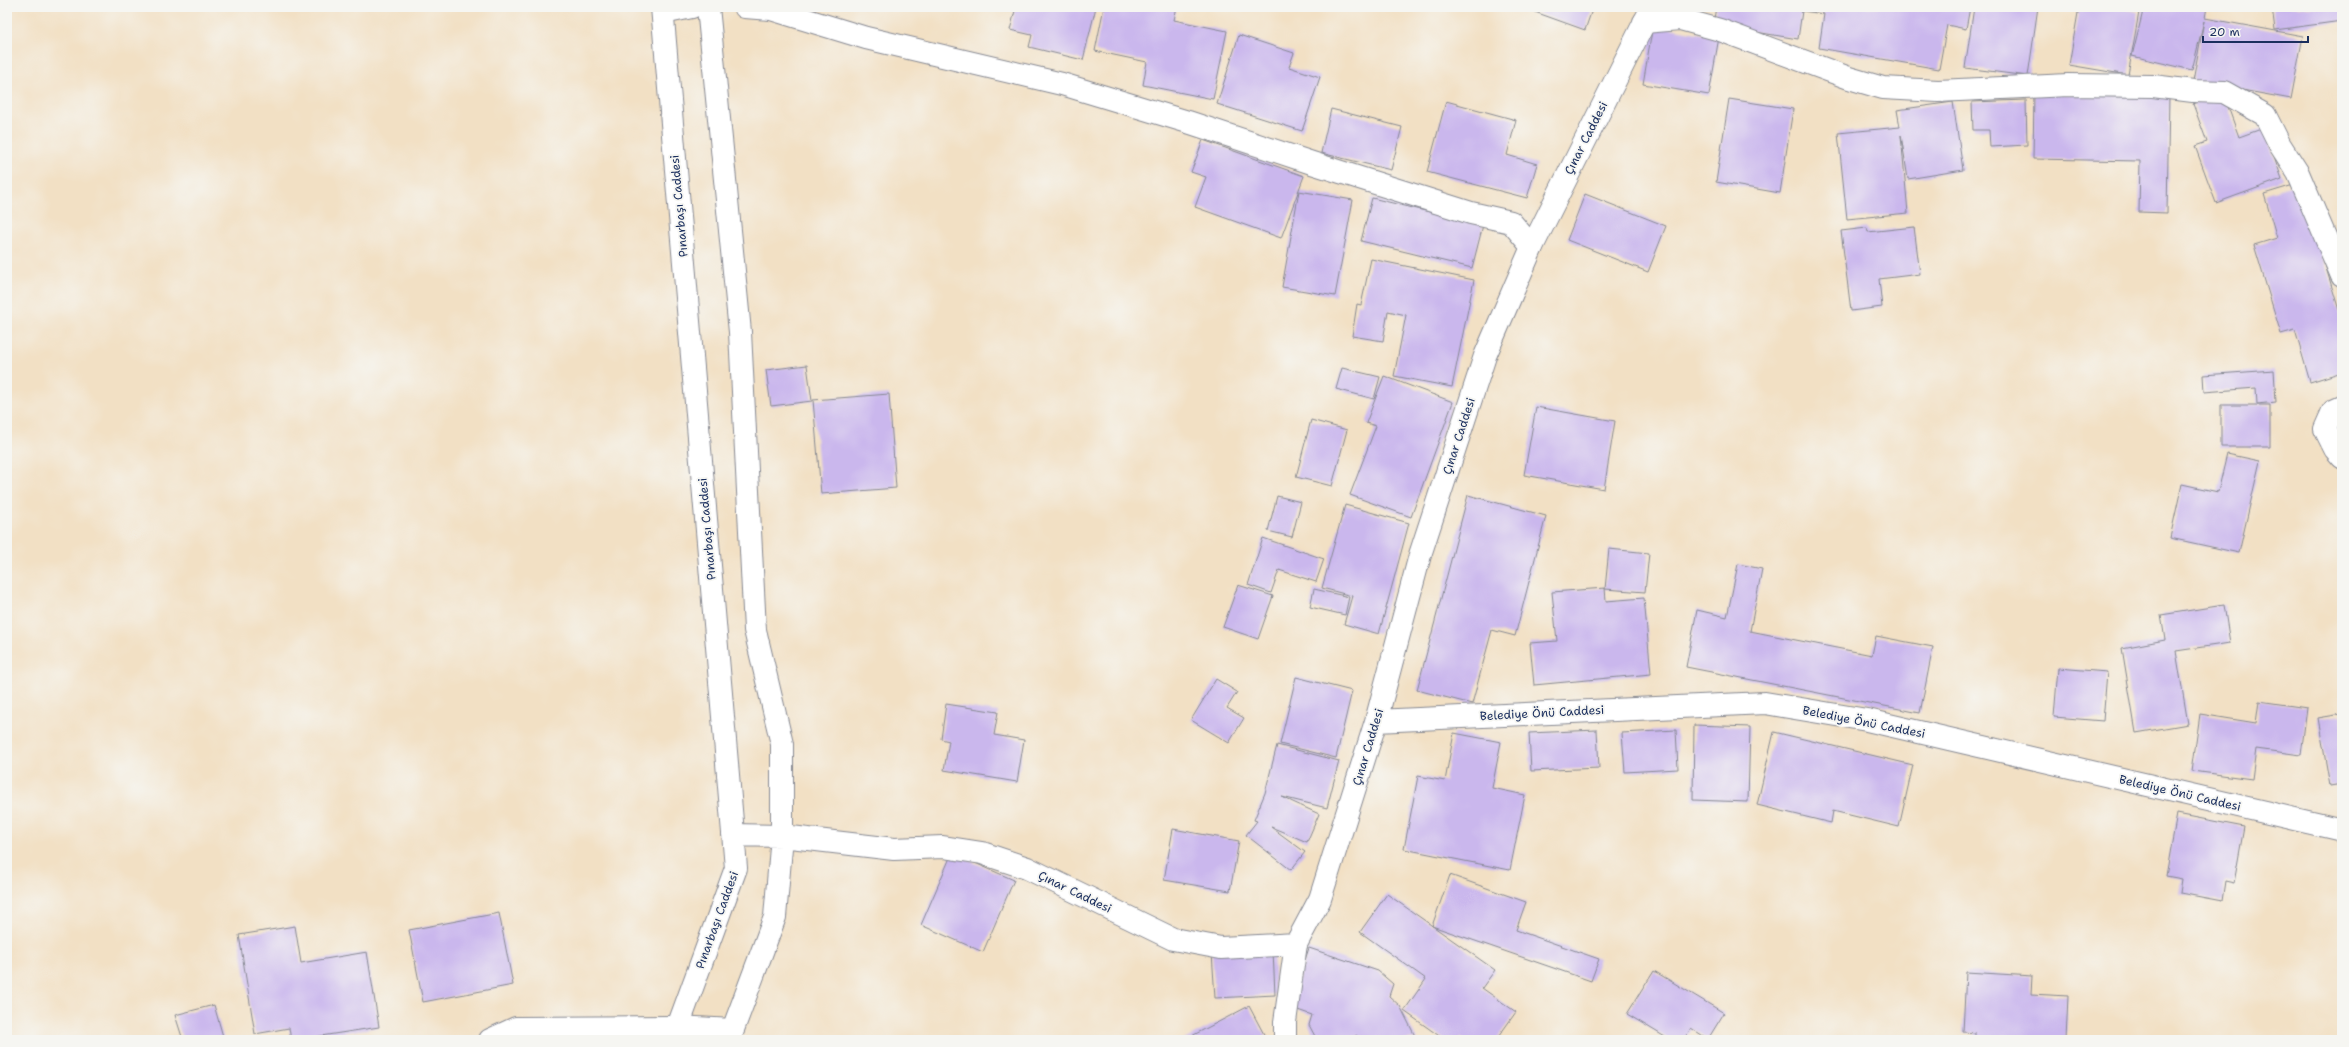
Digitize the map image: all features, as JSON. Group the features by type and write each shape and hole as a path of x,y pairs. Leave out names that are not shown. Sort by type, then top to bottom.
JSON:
{"street":[{"path":"663,10 692,7"},
{"path":"490,1040 516,1028 731,1035 775,917 782,836 782,744 755,630 740,332 708,7"},
{"path":"745,7 771,9 866,38 1062,84 1188,122 1471,213 1511,222 1532,247"},
{"name":"Pınarbaşı Caddesi","path":"663,10 736,868 675,1034"},
{"path":"1648,15 1680,19 1720,30 1849,78 1883,88 1938,91 2068,85 2153,86 2193,91 2224,92 2264,114 2280,145 2298,173 2342,276"},
{"name":"Çınar Caddesi","path":"733,835 782,836 894,849 943,847 982,853 1027,868 1173,939 1221,948 1296,944 1320,899 1376,721 1420,555 1485,356 1532,247 1648,15"},
{"path":"2342,407 2333,411 2325,429 2335,449 2342,457"},
{"name":"Belediye Önü Caddesi","path":"1376,721 1765,703 1867,720 2342,830"},
{"path":"1285,1040 1285,1022 1296,944"}],"building":[{"path":"1016,7 1096,7 1083,60 1029,47 1032,35 1010,30"},
{"path":"1104,7 1177,7 1174,20 1227,31 1213,99 1143,85 1147,62 1095,51"},
{"path":"1521,7 1593,7 1585,30"},
{"path":"1716,7 1970,7 1966,29 1947,25 1939,69 1819,48 1824,14 1802,11 1798,39 1713,25"},
{"path":"1974,7 2038,7 2028,76 1965,68"},
{"path":"2079,7 2114,7 2139,12 2128,75 2069,65"},
{"path":"2144,7 2207,7 2205,18 2303,36 2291,99 2193,81 2204,21 2192,70 2132,56"},
{"path":"2272,7 2342,7 2342,21 2275,30"},
{"path":"1653,25 1719,37 1709,95 1643,84"},
{"path":"1239,35 1294,53 1289,67 1320,77 1302,131 1217,104"},
{"path":"2034,93 2169,96 2167,213 2139,212 2140,161 2033,159"},
{"path":"2223,93 2239,137 2264,128 2282,179 2216,203 2195,146 2207,142 2193,104"},
{"path":"1729,99 1793,109 1780,193 1716,182"},
{"path":"2026,100 2027,145 1990,147 1989,130 1973,130 1972,102"},
{"path":"1446,101 1516,120 1507,155 1537,164 1527,198 1427,172"},
{"path":"1953,102 1963,170 1908,179 1901,135 1908,213 1847,219 1838,133 1900,127 1897,110"},
{"path":"1331,109 1402,127 1391,170 1321,153"},
{"path":"1203,140 1304,176 1281,238 1195,207 1206,177 1191,172"},
{"path":"2300,183 2342,320 2342,372 2310,382 2295,330 2281,334 2254,245 2277,238 2264,194"},
{"path":"1299,191 1353,200 1335,296 1282,287"},
{"path":"1585,194 1666,226 1648,272 1567,240"},
{"path":"1372,198 1483,225 1472,268 1361,241"},
{"path":"1914,227 1920,274 1879,279 1882,307 1851,311 1841,231 1867,228 1868,232"},
{"path":"2342,235 2342,259 2335,237"},
{"path":"1371,259 1474,280 1452,387 1394,376 1406,315 1388,311 1383,341 1352,336 1357,304 1361,305"},
{"path":"807,365 812,401 771,406 766,370"},
{"path":"1342,368 1380,377 1374,399 1336,389"},
{"path":"2274,370 2276,402 2257,404 2256,388 2204,392 2203,375"},
{"path":"1384,376 1453,402 1411,517 1350,495 1376,426 1366,423"},
{"path":"889,394 896,488 821,494 813,400"},
{"path":"2221,405 2270,405 2270,447 2221,447"},
{"path":"1536,407 1615,421 1604,489 1524,475"},
{"path":"1311,420 1347,430 1332,486 1296,477"},
{"path":"2227,454 2260,461 2239,553 2170,538 2182,484 2218,492"},
{"path":"1468,495 1546,516 1515,636 1492,630 1472,704 1417,690"},
{"path":"1277,496 1301,502 1292,537 1268,531"},
{"path":"1345,505 1409,523 1379,634 1344,624 1352,596 1322,588"},
{"path":"1263,538 1324,559 1316,582 1279,570 1271,593 1248,585"},
{"path":"1609,549 1649,553 1645,592 1605,589"},
{"path":"1738,564 1762,569 1750,631 1872,655 1876,636 1933,647 1920,713 1686,667 1697,610 1727,617"},
{"path":"1238,585 1273,596 1258,639 1223,627"},
{"path":"1605,588 1606,601 1644,598 1651,674 1534,685 1530,643 1557,641 1552,592"},
{"path":"1314,589 1349,597 1345,615 1310,607"},
{"path":"2224,605 2230,643 2176,651 2188,724 2136,733 2122,648 2165,640 2161,615"},
{"path":"2058,668 2107,672 2103,721 2054,717"},
{"path":"1296,677 1352,691 1336,758 1280,744"},
{"path":"1216,679 1237,692 1227,708 1244,718 1229,743 1191,720"},
{"path":"2259,701 2307,708 2301,755 2256,749 2252,779 2192,771 2200,714 2256,723"},
{"path":"946,704 998,712 994,735 1024,740 1017,782 944,770 949,741 941,739"},
{"path":"2342,714 2342,784 2330,786 2318,718"},
{"path":"1694,725 1750,727 1748,802 1693,800"},
{"path":"1597,730 1599,768 1531,771 1529,733"},
{"path":"1676,730 1678,769 1625,772 1622,733"},
{"path":"1774,732 1913,765 1899,827 1833,811 1831,823 1757,805"},
{"path":"1454,733 1501,742 1492,788 1525,795 1510,870 1404,849 1418,776 1445,781"},
{"path":"1277,745 1339,761 1327,808 1282,797 1319,814 1307,842 1271,827 1305,852 1291,870 1246,835 1257,821 1254,820 1265,793"},
{"path":"2177,814 2244,827 2234,883 2225,881 2222,901 2180,893 2182,879 2166,876"},
{"path":"1173,829 1239,841 1230,891 1164,880"},
{"path":"952,853 1014,880 983,952 921,925"},
{"path":"1450,875 1526,902 1516,930 1599,959 1591,981 1432,926"},
{"path":"1387,894 1495,970 1482,988 1516,1012 1496,1040 1464,1040 1460,1037 1458,1040 1445,1040 1404,1011 1426,979 1360,932"},
{"path":"499,913 513,985 423,1002 409,930"},
{"path":"295,926 301,963 367,952 379,1027 295,1040 291,1040 289,1028 255,1034 239,935"},
{"path":"1309,948 1378,971 1393,984 1389,996 1400,1006 1417,1040 1362,1040 1356,1035 1354,1040 1317,1040 1309,1025 1312,1015 1289,1007"},
{"path":"1273,950 1275,995 1215,998 1212,953"},
{"path":"1654,971 1724,1013 1708,1039 1691,1028 1684,1040 1670,1040 1627,1014"},
{"path":"1966,972 2032,976 2031,994 2068,996 2066,1040 1975,1040 1975,1033 1963,1032"},
{"path":"214,1005 224,1040 183,1040 175,1015"},
{"path":"1249,1006 1267,1040 1184,1040"}]}
